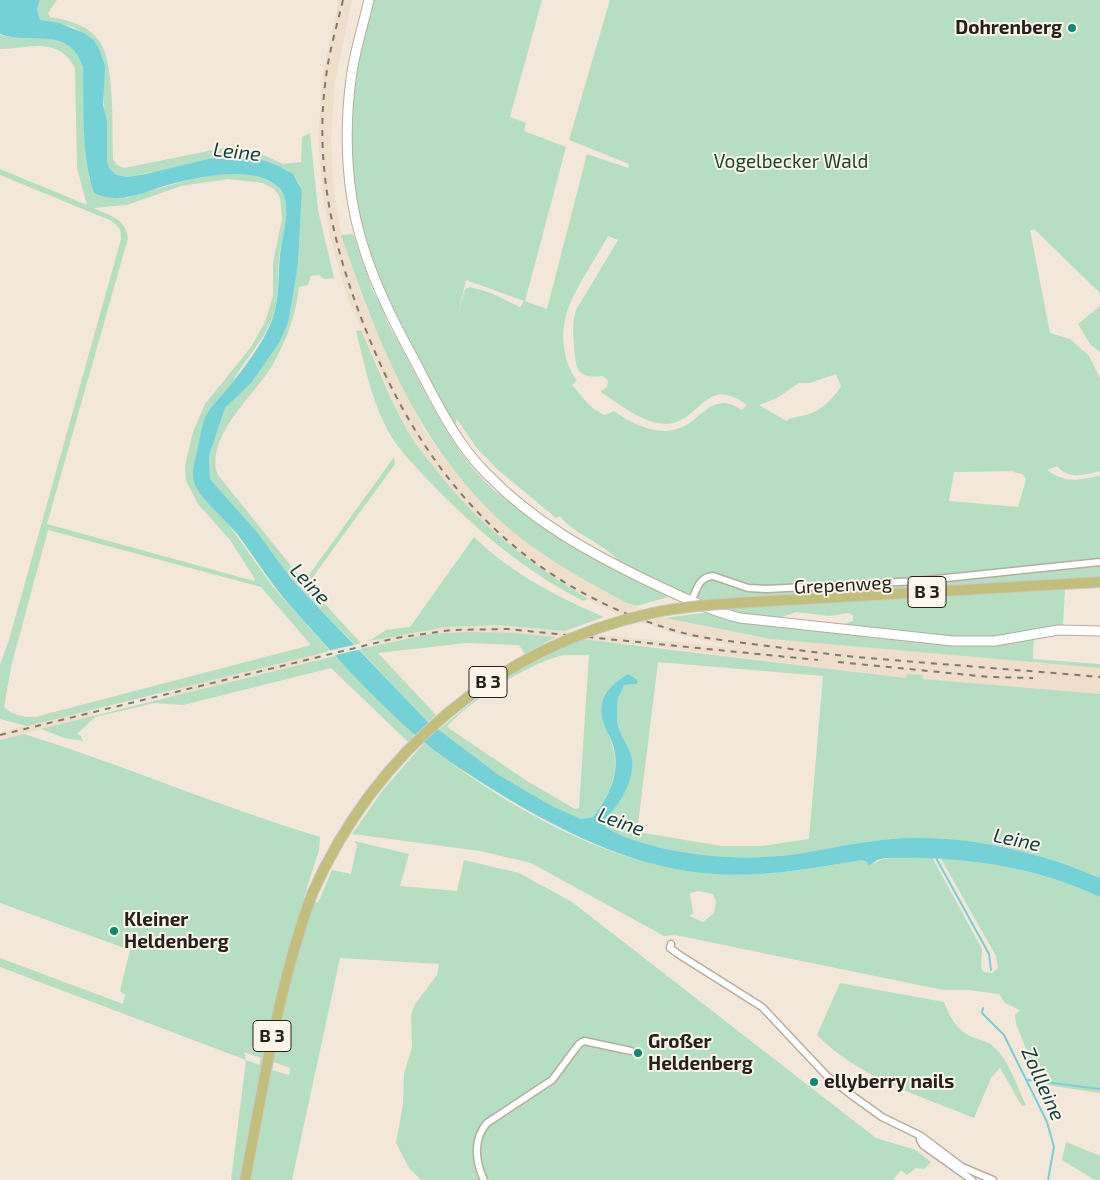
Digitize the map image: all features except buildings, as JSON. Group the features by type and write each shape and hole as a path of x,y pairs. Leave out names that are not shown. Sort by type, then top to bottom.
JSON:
{"main road":[{"name":"B 3","path":"245,1180 268,1054 286,975 312,894 347,827 388,771 416,740 446,713 495,678 548,648 618,622 673,609 754,602 1100,582"}],"street":[{"path":"369,0 351,78 348,138 352,200 365,256 387,309 451,427 485,472 530,513 556,532 617,565 692,602 728,615 777,624 953,641 1006,639 1048,631 1100,631"},
{"name":"Grepenweg","path":"692,602 700,581 707,576 713,576 748,588 767,589 917,581 1100,562"},
{"path":"671,944 670,948 678,954 762,1007 827,1076 850,1094 882,1117 921,1136 962,1167 993,1180"},
{"path":"484,1180 478,1168 476,1146 479,1132 487,1123 552,1080 584,1040 630,1051"},
{"path":"921,1136 920,1140 923,1145 972,1180"}],"shaded area":[{"path":"339,0 352,0 335,81 331,139 334,191 341,235 366,308 424,430 462,481 493,514 524,540 627,603 665,618 771,639 1100,668 1100,694 923,679 922,675 907,674 906,678 652,646 515,633 430,634 380,644 378,639 407,633 446,627 500,625 747,649 680,635 617,614 537,568 483,523 456,495 416,444 399,414 347,296 332,244 322,192 318,139 322,77"},
{"path":"319,653 323,658 170,697 169,690"},
{"path":"89,710 94,716 0,740 0,732"}],"green space":[{"path":"40,0 57,0 48,13 50,17 84,27 95,36 105,52 112,98 113,159 117,165 124,168 233,146 259,153 283,164 301,162 302,137 310,133 318,210 334,278 324,279 319,275 311,276 308,285 299,287 293,318 282,347 264,378 224,432 218,446 216,461 218,475 304,582 394,457 395,464 307,585 361,643 355,645 293,581 257,532 210,479 209,456 225,408 279,343 298,264 302,190 295,176 277,165 254,157 229,154 165,170 127,177 117,175 109,168 107,161 103,87 94,40 73,27 40,20 37,9"},
{"name":"Vogelbecker Wald","path":"366,0 542,0 510,117 526,123 524,131 566,147 525,301 547,309 587,154 628,168 629,164 569,140 610,0 1100,0 1100,293 1035,230 1030,230 1050,333 1070,339 1089,356 1100,378 1100,471 1072,475 1057,466 1047,470 1060,477 1072,480 1100,475 1100,587 1065,589 1063,625 1034,629 1033,659 1100,664 1100,668 771,639 665,618 740,608 734,598 682,602 621,572 668,597 637,606 627,603 592,584 539,552 507,527 465,483 440,451 400,383 368,311 341,235 353,234 372,289 379,303 361,255 348,196 343,131","holes":["608,236 618,240 576,310 573,324 576,361 579,371 587,376 603,376 608,381 607,387 601,391 602,393 640,417 665,424 677,422 687,417 703,402 721,394 733,397 747,405 742,410 727,403 717,404 683,427 663,431 652,430 632,422 614,411 605,415 594,409 572,385 577,380 572,373 564,348 565,320 570,303","466,280 524,301 520,307 491,293 470,287 465,289 458,315","383,310 447,428 480,473 515,506 479,476 464,457 438,417","836,374 841,386 835,395 819,409 786,421 759,405 777,398 799,383 810,383","457,419 476,447 497,469 556,518 560,516 566,523 604,548 618,560 566,534 532,510 502,484 475,454 455,425","1015,471 1013,472 1023,474 1026,480 1018,507 949,501 954,472","796,612 830,616 848,613 853,615 853,621 840,625 779,618"]},
{"path":"0,35 59,41 69,46 77,54 83,67 89,179 126,198 173,184 226,174 260,177 269,181 283,194 287,204 287,211 279,257 277,297 274,313 267,330 240,369 229,389 197,490 222,515 273,587 330,651 27,726 0,719 0,664 9,640 121,239 120,229 112,221 0,175 0,169 87,205 77,168 75,68 60,51 51,47 32,46 0,49","holes":["228,179 263,183 274,189 280,197 282,219 273,263 273,296 265,322 251,347 205,404 193,432 185,466 186,481 198,504 230,540 255,579 254,581 47,524 128,238 124,226 116,218 94,208 127,205 181,186","48,530 261,587 311,645 35,717 15,714 4,707 11,667"]},
{"path":"1100,306 1100,352 1090,344 1078,324"},
{"path":"361,330 386,388 407,430 451,488 486,524 523,556 588,599 583,601 561,589 500,547 445,498 403,453 388,431 375,401 356,331"},
{"path":"474,537 503,562 535,583 604,617 565,631 499,625 446,627 369,641 386,630 410,627"},
{"path":"466,632 515,633 556,637 525,654 519,645 466,643 378,653 436,715 428,722 359,649 430,634"},
{"path":"581,639 906,678 907,674 923,675 923,679 1100,694 1100,878 1030,853 955,840 930,838 891,839 780,856 729,857 695,854 655,846 612,832 605,828 606,818 621,798 629,780 632,762 631,755 617,723 618,699 624,685 637,684 638,680 628,674 604,726 614,750 614,773 612,785 607,796 593,817 581,819 552,806 499,775 438,730 482,694 520,669","holes":["565,655 589,655 579,808 575,809 527,781 447,727 470,706 519,673","658,662 823,676 809,839 761,846 721,846 637,832"]},
{"path":"335,656 415,734 408,742 331,668 183,705 155,703 95,717 77,734 81,736 83,741 64,738 41,729"},
{"path":"24,734 246,813 320,837 319,850 304,897 318,903 332,870 351,874 357,845 354,841 409,854 400,886 457,891 464,860 519,873 572,902 876,1138 916,1150 931,1162 924,1169 916,1168 907,1175 901,1170 893,1180 421,1180 409,1168 396,1143 403,1104 404,1073 412,1048 411,1015 415,1004 437,975 439,964 340,958 292,1180 231,1180 246,1060 0,967 0,958 123,1004 125,995 120,991 130,950 0,903 0,740","holes":["244,1052 261,1058 259,1065 246,1060","274,1062 290,1068 289,1075 272,1070"]},
{"path":"424,743 487,788 556,827 628,857 665,867 703,873 743,875 823,867 862,860 870,866 891,857 932,857 982,949 981,968 984,972 992,973 998,968 996,956 940,857 1022,870 1061,881 1100,897 1100,1093 1040,1084 1016,1024 1015,1015 1020,1010 1005,1003 999,994 968,990 943,990 675,935 664,936 531,863 480,851 352,834 383,790","holes":["699,891 713,894 716,902 714,913 703,922 689,916 693,913 690,893"]},
{"path":"840,983 944,1002 951,1018 962,1031 989,1043 1004,1059 1026,1105 1022,1106 1000,1068 991,1078 974,1118 911,1093 851,1063 817,1035"},
{"path":"1066,1142 1100,1156 1100,1180 1095,1180 1062,1160"}],"water":[{"path":"0,0 40,0 37,9 40,20 59,23 84,33 94,40 105,66 103,105 107,121 107,161 109,168 117,175 127,177 146,174 229,154 254,157 277,165 293,174 302,190 298,264 288,323 279,343 251,383 225,408 209,456 210,479 257,532 293,581 428,722 499,775 552,806 581,819 593,817 605,800 613,782 616,763 615,752 602,715 603,701 610,689 628,674 638,680 637,684 624,685 618,699 617,723 631,755 632,771 622,797 606,818 605,827 619,834 662,848 695,854 729,857 780,856 864,842 905,838 930,838 980,843 1054,860 1100,878 1100,897 1048,877 1021,870 968,861 941,859 885,858 877,860 869,866 867,862 862,860 782,872 742,875 722,875 674,869 619,853 567,831 492,789 426,744 375,697 294,610 238,535 202,496 195,485 194,465 205,418 253,356 264,338 275,311 286,217 284,195 270,181 257,176 243,174 197,178 123,198 104,197 94,193 85,147 83,67 76,54 68,45 59,41 12,37 0,34"}],"pier":[{"path":"358,644 362,649 332,656 327,651"}],"waterway":[{"path":"935,856 989,954 991,970"},
{"name":"Zollleine","path":"983,1008 982,1013 1004,1035 1047,1122 1054,1147 1048,1180"},
{"path":"1028,1080 1100,1089"}],"railway":[{"path":"343,0 329,58 323,112 325,180 338,247 359,313 396,396 423,443 455,486 490,524 529,558 574,588 622,612 686,634 718,640 845,656 1100,677"},
{"path":"0,735 396,638 451,630 507,629 818,660"},
{"path":"838,662 989,677 1033,678"}],"place":[{"name":"Dohrenberg","path":"1072,28"},
{"name":"Kleiner Heldenberg","path":"114,931"},
{"name":"Großer Heldenberg","path":"638,1053"},
{"name":"ellyberry nails","path":"814,1082"}],"water label":[{"name":"Leine","path":"237,152"},
{"name":"Leine","path":"310,584"},
{"name":"Leine","path":"621,822"},
{"name":"Leine","path":"1017,840"}]}
